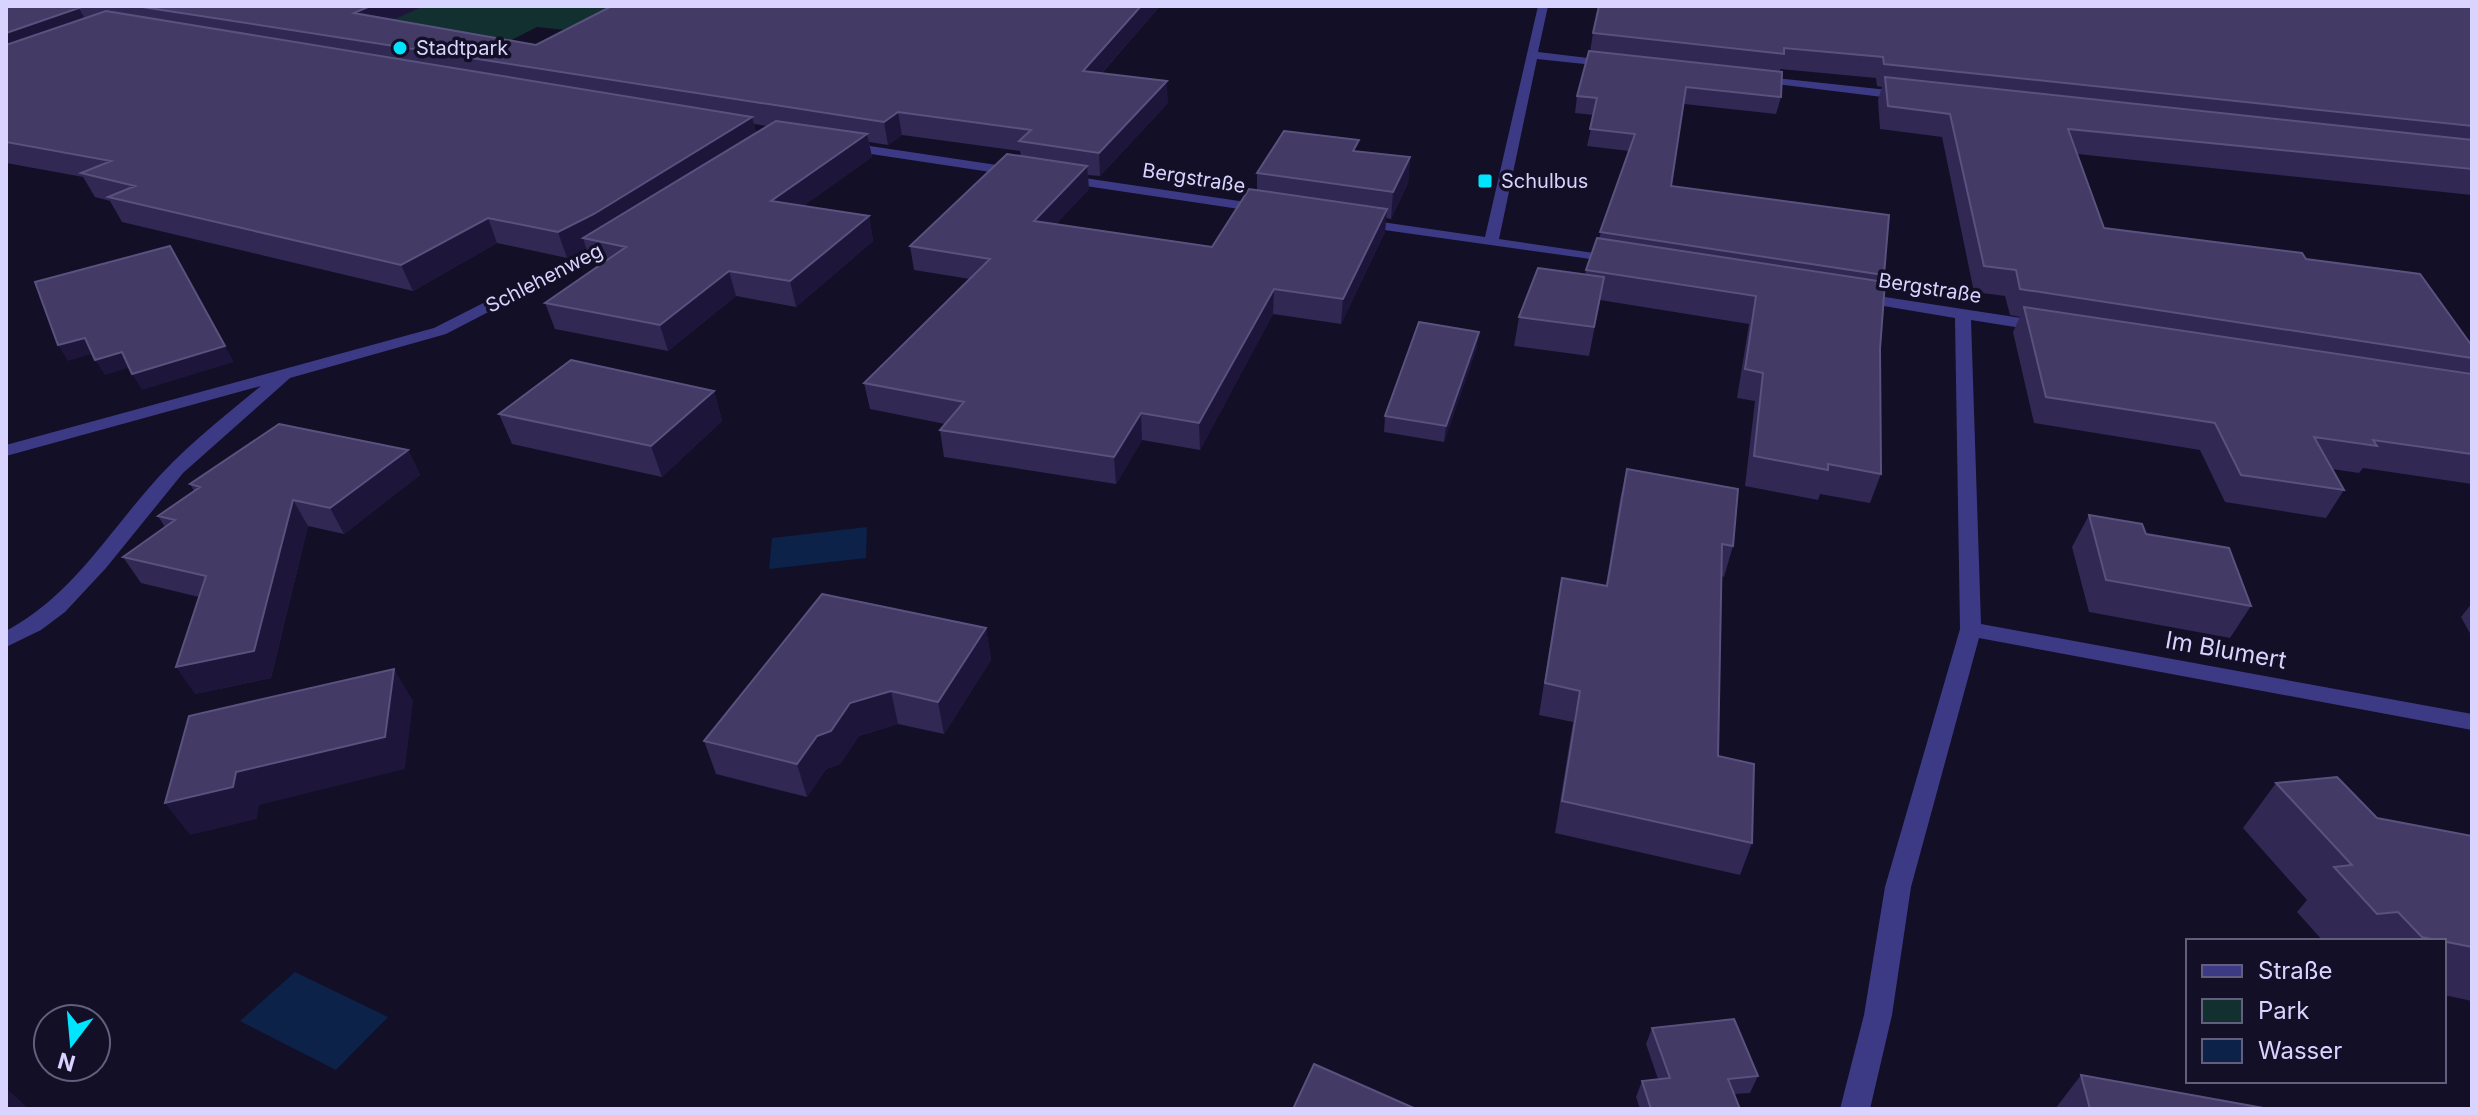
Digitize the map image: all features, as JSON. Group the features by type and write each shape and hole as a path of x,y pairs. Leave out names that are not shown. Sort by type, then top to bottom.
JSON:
{"street":[{"path":"1491,241 1543,6"},
{"path":"1531,55 1626,65"},
{"path":"1737,77 1927,98"},
{"path":"824,143 1027,173"},
{"name":"Bergstraße","path":"1043,176 1276,211"},
{"path":"1353,221 1633,263"},
{"name":"Schlehenweg","path":"6,451 440,331 622,236"},
{"name":"Bergstraße","path":"1837,294 2056,328"},
{"path":"1855,1109 1878,1015 1898,887 1971,629 1963,314"},
{"name":"Schlehenweg","path":"6,640 28,630 78,591 175,469 288,372"},
{"name":"Im Blumert","path":"1971,629 2472,722"}],"green space":[{"name":"Stadtpark","path":"41,6 656,6 603,34 537,27 450,71"}],"water":[{"path":"867,527 866,558 769,569 772,538"},
{"path":"295,972 388,1017 336,1070 240,1021"}],"building":[{"path":"6,6 70,6 79,8 6,33"},
{"path":"136,6 370,6 354,13 536,45 612,6 1141,6 1083,71 1167,81 1099,153 1019,141 1031,130 898,112 884,122"},
{"path":"1599,6 2472,6 2472,126 1884,64 1883,57 1784,48 1784,54 1593,33"},
{"path":"106,11 752,117 594,214 558,232 488,218 401,265 108,197 135,186 81,173 111,161 6,142 6,45"},
{"path":"1589,51 1782,72 1781,97 1686,87 1671,186 1889,215 1884,275 1600,232 1635,134 1590,129 1597,98 1577,96"},
{"path":"1885,77 2472,140 2472,169 2068,129 2104,228 2302,253 2306,259 2420,274 2472,346 2472,358 2020,289 2016,270 1984,266 1950,114 1888,106"},
{"path":"776,121 867,134 771,201 869,216 790,281 729,271 660,325 545,303 626,247 583,238"},
{"path":"1284,131 1359,140 1353,151 1410,157 1393,192 1257,173"},
{"path":"1007,154 1087,166 1034,221 1212,247 1249,189 1387,209 1343,299 1274,289 1199,423 1141,413 1114,457 940,430 964,402 864,383 990,259 910,246"},
{"path":"1597,238 1885,282 1880,349 1881,474 1828,464 1828,470 1754,456 1763,373 1745,369 1756,296 1586,270"},
{"path":"170,246 225,346 132,374 122,352 95,360 85,338 58,345 35,282"},
{"path":"1538,268 1604,277 1594,327 1519,317"},
{"path":"2024,307 2472,374 2472,454 2373,440 2377,446 2314,437 2344,490 2241,475 2215,423 2046,397"},
{"path":"1419,322 1479,332 1446,426 1385,416"},
{"path":"571,360 714,391 651,446 499,414"},
{"path":"279,424 408,450 330,508 293,500 254,651 176,667 206,576 123,557 175,520 158,516 200,487 190,484"},
{"path":"1627,469 1738,489 1733,546 1722,544 1718,756 1754,764 1752,843 1562,801 1580,691 1545,683 1562,578 1607,586"},
{"path":"2089,515 2142,524 2146,534 2229,548 2251,606 2106,580"},
{"path":"822,594 986,628 938,702 891,691 850,703 831,731 817,736 797,764 704,741"},
{"path":"394,669 385,737 236,772 233,787 165,803 189,716"},
{"path":"2337,777 2377,818 2472,836 2472,947 2446,942 2446,939 2422,937 2398,912 2377,914 2334,867 2352,865 2276,783"},
{"path":"1734,1019 1758,1076 1728,1079 1740,1109 1651,1109 1642,1081 1670,1078 1652,1028"},
{"path":"1314,1064 1416,1109 1293,1109"},
{"path":"2081,1075 2269,1109 2090,1109"}],"place":[{"name":"Stadtpark","path":"400,48"},
{"name":"Schulbus","path":"1485,181"}]}
